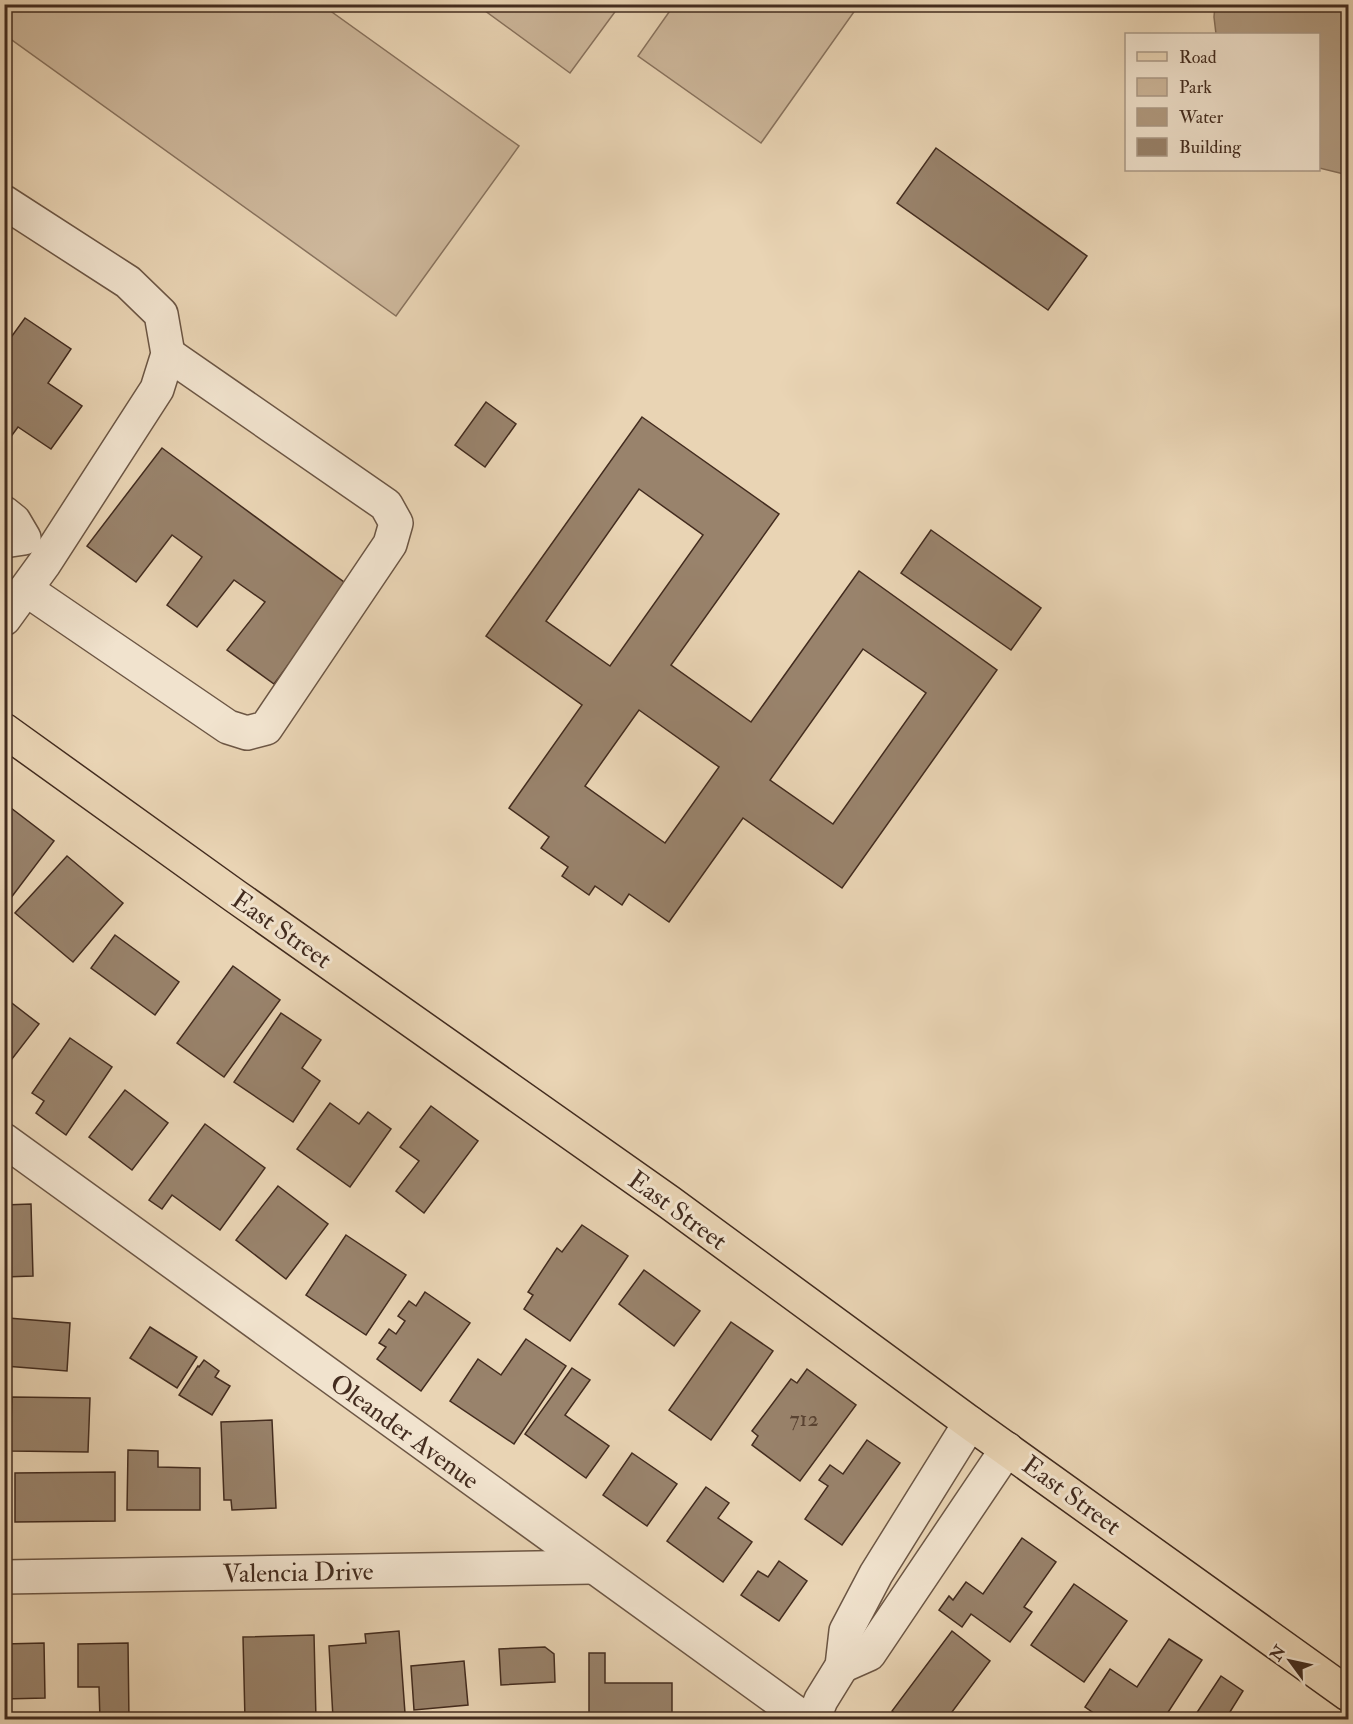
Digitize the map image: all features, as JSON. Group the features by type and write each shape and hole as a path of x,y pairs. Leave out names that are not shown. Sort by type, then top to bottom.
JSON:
{"main road":[{"name":"East Street","path":"4,730 244,903 659,1196 1348,1694"}],"street":[{"path":"4,202 128,282 161,314 168,354 157,388 35,577 4,619"},
{"path":"4,513 14,521 14,540 35,577 228,727 248,733 266,728 390,544 396,524 386,505 168,354"},
{"name":"Oleander Avenue","path":"4,1140 592,1567 806,1719"},
{"path":"813,1719 821,1700 842,1666 846,1631 871,1583 970,1423"},
{"path":"842,1666 868,1654 1007,1449"},
{"name":"Valencia Drive","path":"4,1577 592,1567"}],"green space":[{"path":"5,4 322,5 519,146 396,316 5,35"},
{"path":"477,5 620,5 570,73"},
{"path":"674,5 850,5 856,9 761,143 638,56"}],"water":[{"path":"1215,5 1348,5 1348,175 1320,168 1320,33 1216,33"}],"building":[{"path":"936,148 1087,256 1048,310 897,203"},
{"path":"25,318 71,349 48,383 82,406 51,449 18,427 4,446 4,347"},
{"path":"486,402 516,424 485,467 455,445"},
{"path":"642,417 779,514 671,665 751,722 859,571 997,670 842,888 743,818 669,922 629,894 622,905 595,886 589,895 562,876 568,867 541,848 549,837 509,808 582,705 486,636","holes":["639,489 703,535 610,666 546,621","863,649 926,693 833,824 770,780","639,710 719,767 665,843 585,786"]},
{"path":"162,448 348,585 274,684 227,650 265,602 234,580 197,627 167,605 202,557 172,535 136,582 87,546"},
{"path":"931,530 1041,608 1011,650 901,573"},
{"path":"11,808 54,841 4,907 4,816"},
{"path":"67,856 123,903 73,962 15,913"},
{"path":"115,935 179,982 155,1015 91,968"},
{"path":"233,966 280,1000 224,1077 177,1043"},
{"path":"4,997 39,1024 5,1068 4,1068"},
{"path":"281,1013 321,1040 302,1068 320,1081 293,1122 234,1082"},
{"path":"70,1038 112,1067 66,1135 36,1113 44,1101 32,1093"},
{"path":"125,1090 168,1123 132,1170 89,1137"},
{"path":"330,1103 359,1124 368,1112 391,1129 350,1187 297,1149"},
{"path":"431,1106 478,1141 424,1213 396,1191 419,1161 400,1147"},
{"path":"205,1124 265,1168 220,1230 172,1195 162,1209 149,1200"},
{"path":"278,1186 328,1224 286,1279 236,1240"},
{"path":"31,1204 33,1276 4,1277 4,1205"},
{"path":"582,1225 628,1256 570,1341 524,1309 533,1295 528,1292 557,1248 562,1252"},
{"path":"346,1235 406,1275 366,1335 306,1295"},
{"path":"644,1270 700,1311 674,1346 619,1304"},
{"path":"425,1292 470,1323 421,1391 377,1359 386,1347 379,1343 389,1329 396,1334 405,1321 398,1316 409,1301 416,1306"},
{"path":"8,1318 70,1323 67,1371 5,1366"},
{"path":"731,1322 773,1351 711,1440 669,1410"},
{"path":"150,1327 197,1357 177,1388 130,1358"},
{"path":"526,1339 566,1366 514,1444 450,1401 478,1359 501,1375"},
{"path":"204,1360 219,1371 215,1377 230,1386 212,1415 179,1395"},
{"path":"572,1368 590,1380 565,1415 609,1446 586,1478 525,1434"},
{"path":"807,1369 856,1405 800,1481 752,1445 758,1436 752,1431 791,1379 797,1383"},
{"path":"12,1397 90,1398 88,1452 10,1451"},
{"path":"272,1420 276,1508 232,1510 231,1500 224,1500 221,1422"},
{"path":"867,1440 900,1463 842,1545 805,1519 828,1486 819,1480 830,1465 843,1474"},
{"path":"128,1450 158,1451 158,1467 200,1468 200,1510 127,1510"},
{"path":"632,1453 677,1484 647,1526 603,1495"},
{"path":"115,1472 115,1521 15,1522 15,1473"},
{"path":"706,1487 729,1503 718,1518 752,1542 723,1582 667,1541"},
{"path":"1022,1538 1056,1562 1024,1607 1032,1612 1010,1642 971,1614 962,1627 939,1610 949,1596 953,1600 966,1582 983,1594"},
{"path":"779,1561 807,1581 779,1621 741,1595 758,1571 768,1577"},
{"path":"1074,1584 1127,1621 1084,1682 1031,1645"},
{"path":"399,1631 405,1713 333,1718 329,1646 366,1643 365,1634"},
{"path":"952,1631 990,1661 946,1720 903,1720 892,1711"},
{"path":"314,1635 316,1720 245,1720 243,1637"},
{"path":"1169,1639 1202,1660 1163,1720 1104,1720 1085,1707 1110,1669 1137,1687"},
{"path":"44,1643 45,1698 4,1699 4,1644"},
{"path":"128,1643 129,1720 100,1720 99,1687 78,1687 78,1644"},
{"path":"545,1647 554,1654 555,1682 501,1685 499,1649"},
{"path":"589,1653 605,1653 605,1683 672,1683 672,1720 589,1720"},
{"path":"464,1661 468,1705 414,1710 411,1666"},
{"path":"1221,1676 1243,1691 1225,1720 1192,1720"}]}
